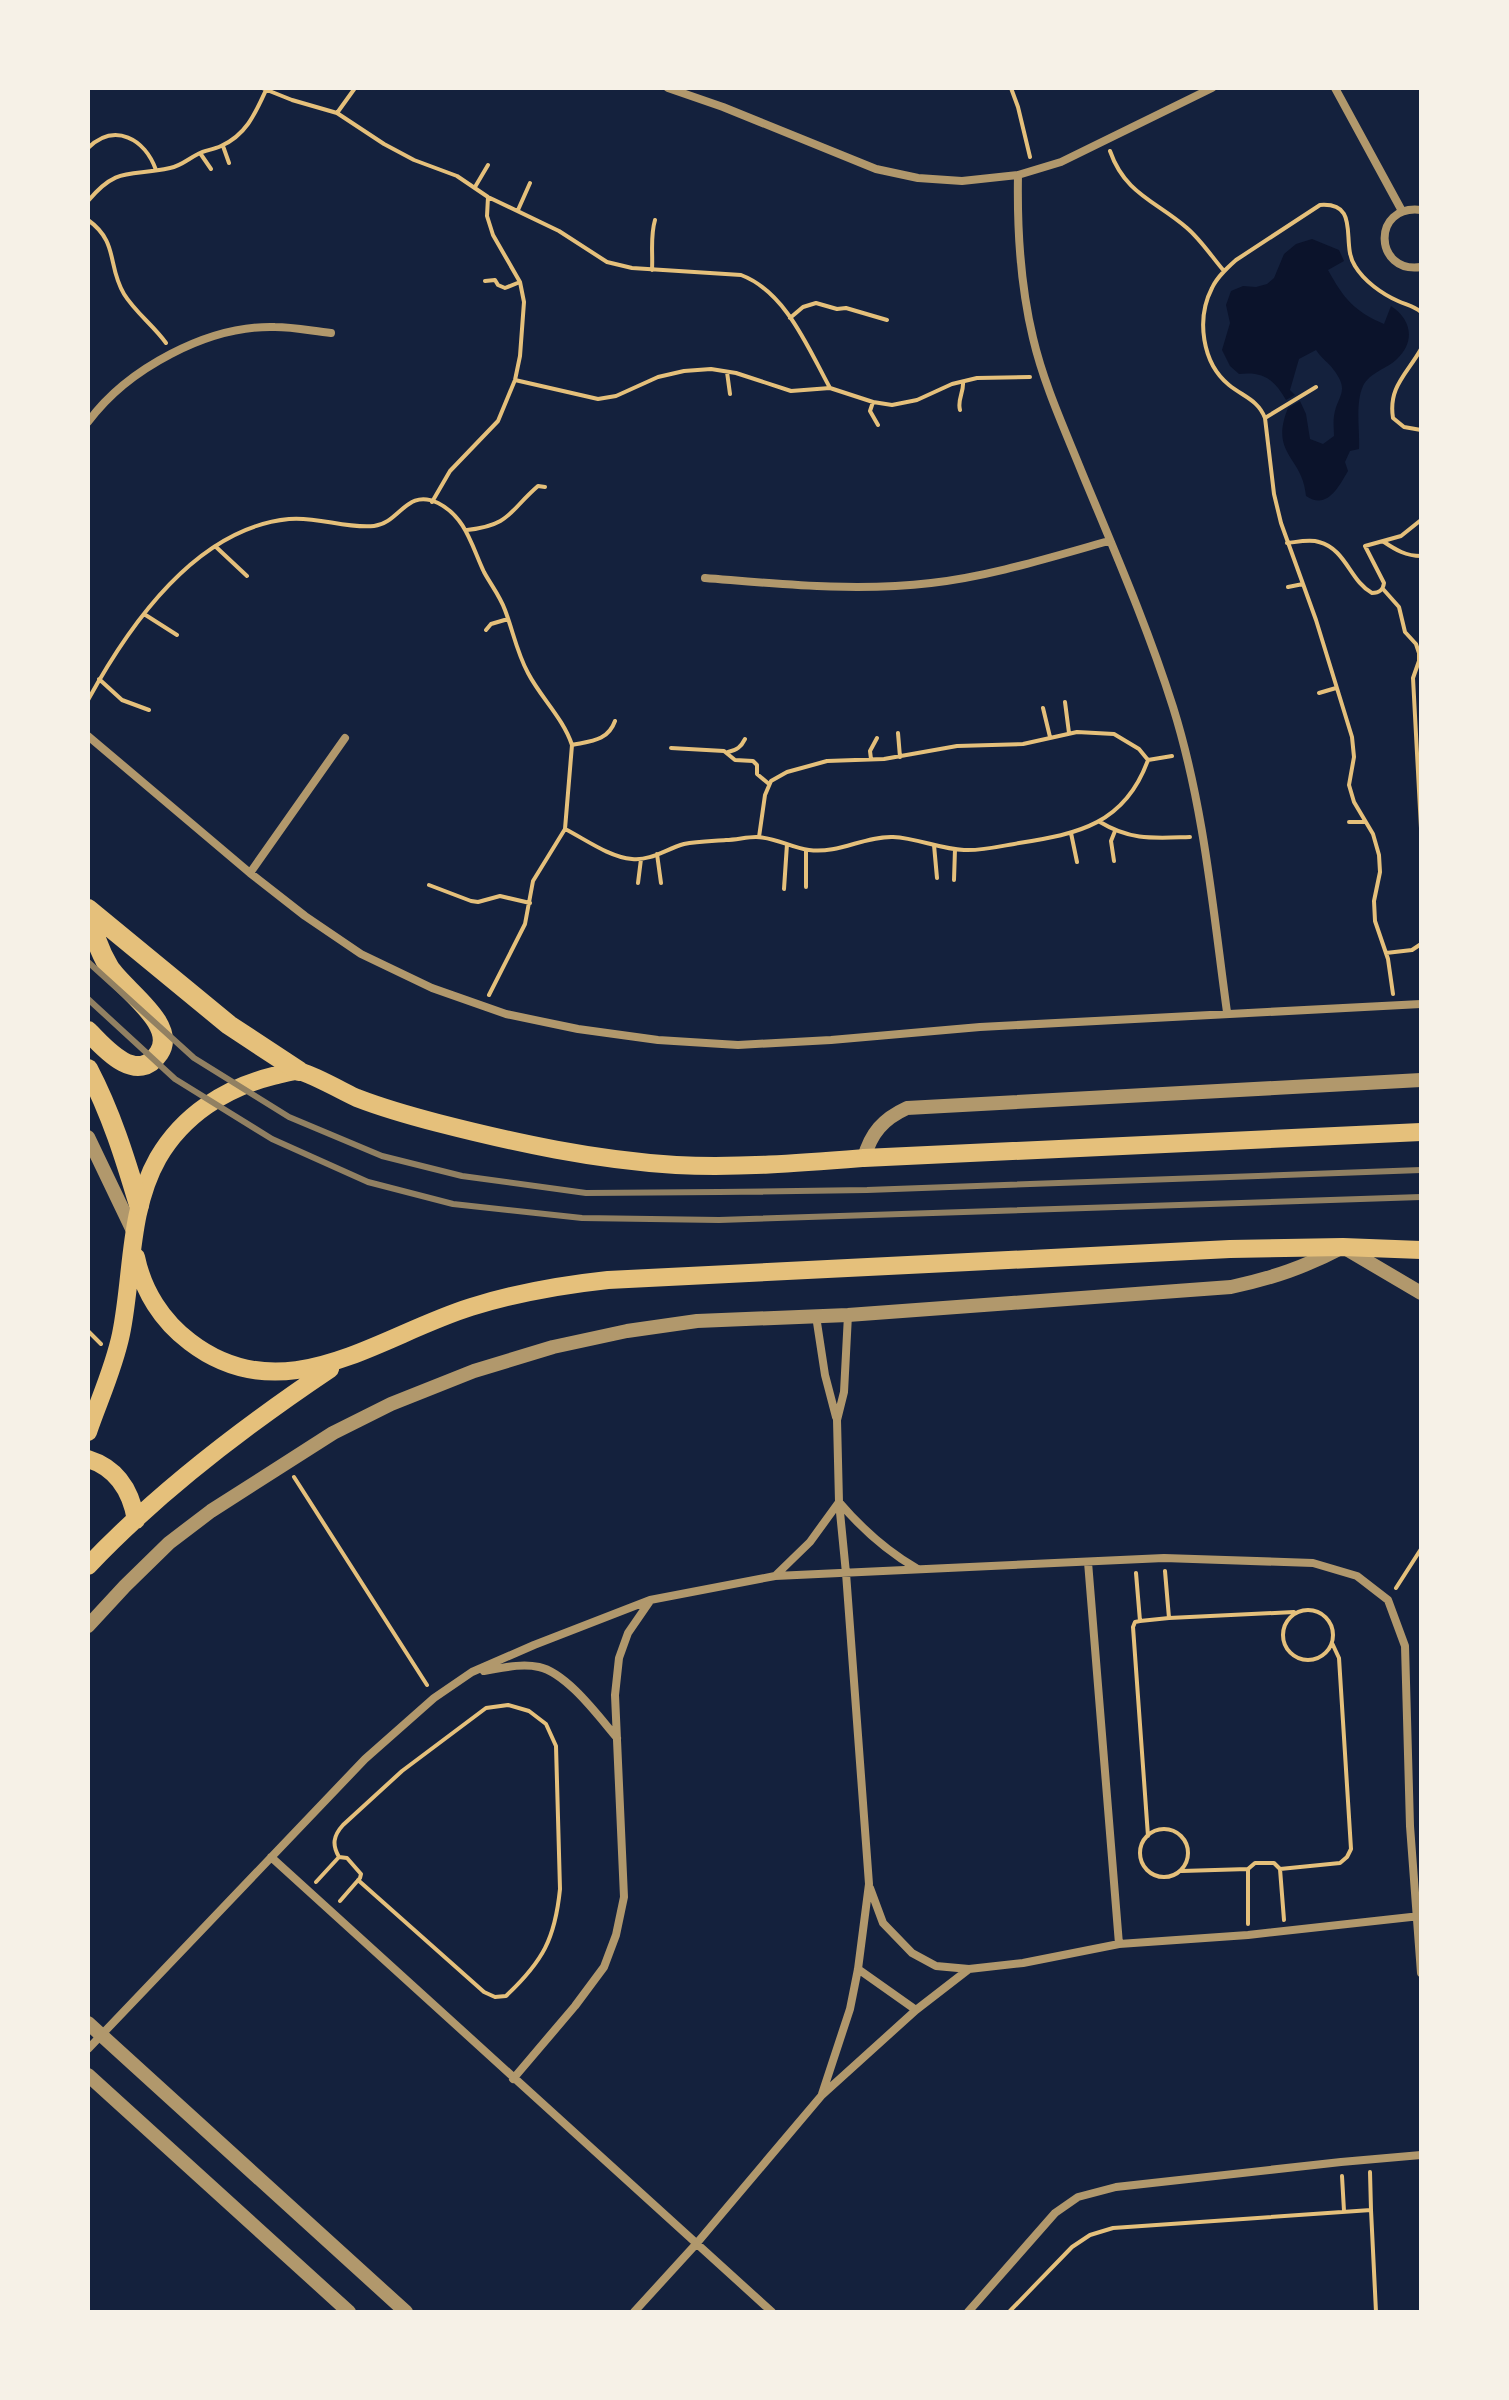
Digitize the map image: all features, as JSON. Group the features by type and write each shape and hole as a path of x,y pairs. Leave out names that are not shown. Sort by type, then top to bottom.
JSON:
{"highway":[{"path":"88,909 96,940 110,969 157,1019 163,1035 159,1053 145,1064 128,1066 88,1031"},
{"path":"88,909 229,1025 299,1071"},
{"path":"88,1069 105,1101 139,1205"}],"main road":[{"path":"88,1432 118,1345 139,1205 159,1156 172,1138 203,1108 237,1088 299,1071 394,1111 489,1136 581,1155 677,1165 791,1164 1421,1132"},
{"path":"134,1240 143,1282 180,1335 216,1359 236,1366 278,1372 312,1368 349,1356 471,1306 557,1286 704,1274 1166,1252 1343,1247 1421,1250"},
{"path":"88,1566 136,1520 233,1438 349,1356"},
{"path":"88,1459 113,1471 125,1485 133,1502 136,1520"}],"street":[{"path":"668,88 876,169 918,178 962,181 1018,175 1061,162 1212,88"},
{"path":"1335,88 1412,210"},
{"path":"1018,175 1020,268 1033,341 1044,376 1153,649 1187,753 1227,1012"},
{"path":"1421,201 1412,210 1394,216 1384,234 1384,244 1394,261 1403,266 1421,267"},
{"path":"88,422 122,385 147,367 206,339 273,327 331,333"},
{"path":"705,578 827,588 880,588 986,574 1109,541"},
{"path":"88,736 250,873 361,954 432,988 506,1014 578,1029 658,1040 738,1045 1227,1012 1421,1004"},
{"path":"250,873 345,738"},
{"path":"864,1158 868,1142 877,1128 889,1117 907,1108 1421,1080"},
{"path":"88,1137 134,1240"},
{"path":"88,1626 169,1543 211,1511 333,1433 391,1404 474,1371 553,1347 627,1331 697,1321 848,1315 1231,1287 1269,1279 1306,1266 1343,1247 1421,1293"},
{"path":"822,2095 850,2009 869,1884 839,1502 837,1420 844,1392 848,1315"},
{"path":"816,1316 826,1385 837,1420"},
{"path":"839,1502 890,1553 916,1569"},
{"path":"775,1576 810,1542 839,1502"},
{"path":"88,2049 365,1759 434,1698 472,1672 650,1600 775,1576 1164,1558 1313,1563 1357,1576 1388,1600 1405,1646 1410,1826 1421,1973"},
{"path":"1088,1562 1119,1944"},
{"path":"513,2079 604,1967 616,1935 624,1897 615,1695 619,1658 628,1633 650,1600"},
{"path":"472,1672 525,1665 543,1668 562,1679 583,1698 617,1738"},
{"path":"1410,1826 1421,1840"},
{"path":"271,1857 772,2312"},
{"path":"869,1884 883,1923 912,1953 936,1966 969,1969 1023,1963 1119,1944 1248,1935 1419,1916"},
{"path":"858,1969 916,2010"},
{"path":"634,2312 697,2243 822,2095 916,2010 969,1969"},
{"path":"88,2023 406,2312"},
{"path":"88,2075 349,2312"},
{"path":"968,2312 1055,2213 1078,2197 1116,2187 1421,2155"}],"path":[{"path":"279,95 283,88"},
{"path":"337,113 355,88"},
{"path":"1011,88 1033,171"},
{"path":"88,201 107,181 119,175 174,168 237,138 245,130 264,89 337,113 404,155 457,176 488,197 570,237 607,262 652,270 741,275 755,280 790,318 830,388"},
{"path":"88,148 107,136 121,135 134,139 145,148 156,170"},
{"path":"1107,141 1116,167 1136,192 1189,229 1224,271"},
{"path":"223,146 229,163"},
{"path":"200,153 211,169"},
{"path":"475,187 488,165"},
{"path":"518,210 530,183"},
{"path":"432,502 450,471 498,421 515,380 524,302 520,282 493,235 487,216 488,197"},
{"path":"1394,1005 1386,953 1375,921 1379,855 1373,834 1354,802 1349,785 1354,757 1352,737 1287,543 1274,494 1265,418 1254,400 1228,384 1215,368 1203,329 1205,308 1212,288 1224,271 1320,205 1332,204 1346,218 1348,252 1353,265 1378,289 1421,312"},
{"path":"88,220 107,239 127,299 174,352"},
{"path":"652,270 650,238 655,220"},
{"path":"485,281 495,280 505,288 520,282"},
{"path":"790,318 803,307 816,303 887,320"},
{"path":"1421,349 1393,393 1391,405 1393,418 1404,427 1421,430"},
{"path":"515,380 598,399 616,396 658,377 711,369 791,391 830,388 892,405 917,400 977,378 1044,376"},
{"path":"727,372 730,394"},
{"path":"960,410 963,382"},
{"path":"1265,418 1316,387"},
{"path":"873,402 870,411 878,425"},
{"path":"467,530 486,528 508,517 538,486 545,487"},
{"path":"88,700 144,614 185,569 215,546 251,528 289,519 373,526 388,520 410,502 424,499 439,504 455,516 467,530 485,575 497,593 528,674 568,732 572,745 565,829 558,845 533,881 530,903 517,943 484,1006"},
{"path":"1287,543 1317,541 1333,548 1359,584 1372,593 1379,593 1384,583 1381,572 1365,546 1401,536 1421,520"},
{"path":"1384,542 1410,556 1421,556"},
{"path":"215,546 247,576"},
{"path":"1288,587 1303,584"},
{"path":"1383,589 1399,607 1405,632 1416,644 1419,653 1413,678 1421,828"},
{"path":"144,614 177,635"},
{"path":"486,630 491,624 508,619"},
{"path":"99,679 122,700 149,710"},
{"path":"1319,693 1336,688"},
{"path":"1065,702 1069,733"},
{"path":"1043,708 1050,737"},
{"path":"572,745 607,736 615,721"},
{"path":"759,837 769,784 787,772 827,761 900,757 957,746 1023,744 1069,733 1098,732 1114,734 1139,749 1148,760"},
{"path":"898,733 900,757"},
{"path":"871,759 870,751 877,738"},
{"path":"671,748 728,752 742,746 745,739"},
{"path":"728,752 735,760 756,763 757,774 769,784"},
{"path":"1148,760 1187,753"},
{"path":"565,829 620,857 641,859 687,843 759,837 806,850 827,851 877,838 895,837 955,849 980,850 1071,833 1100,822 1130,795 1148,760"},
{"path":"1100,822 1131,836 1202,837"},
{"path":"1349,822 1364,822"},
{"path":"1114,861 1111,841 1115,831"},
{"path":"1071,833 1077,862"},
{"path":"784,889 787,844"},
{"path":"934,845 937,878"},
{"path":"954,880 955,849"},
{"path":"806,850 806,887"},
{"path":"657,854 661,883"},
{"path":"638,883 641,859"},
{"path":"429,885 471,901 500,896 530,903"},
{"path":"1386,953 1412,950 1421,944"},
{"path":"285,1463 434,1698"},
{"path":"1388,1600 1421,1549"},
{"path":"1164,1558 1169,1618"},
{"path":"1134,1559 1140,1621"},
{"path":"1148,1836 1135,1622 1305,1609 1324,1615 1333,1633 1332,1643 1319,1658 1300,1659 1291,1655 1285,1647 1283,1627 1296,1612"},
{"path":"1280,1869 1340,1863 1351,1849 1339,1658 1332,1643"},
{"path":"339,1857 335,1849 336,1832 402,1771 486,1708 508,1705 529,1711 546,1724 556,1746 558,1910 545,1951 506,1996 495,1997 484,1992 358,1880"},
{"path":"1155,1830 1174,1831 1182,1836 1188,1854 1181,1871 1164,1877 1147,1870 1140,1853 1142,1843 1155,1830"},
{"path":"307,1892 339,1857"},
{"path":"330,1912 358,1880 360,1870 347,1858 339,1857"},
{"path":"1181,1871 1248,1869 1255,1863 1274,1863 1280,1869 1285,1930"},
{"path":"1248,1869 1248,1935"},
{"path":"1369,2159 1376,2312"},
{"path":"1341,2162 1344,2211"},
{"path":"1009,2312 1072,2247 1090,2235 1113,2228 1371,2210"}],"water":[{"path":"1312,239 1339,250 1344,261 1328,270 1351,303 1384,324 1391,306 1403,317 1409,331 1403,352 1363,386 1358,409 1359,449 1350,451 1345,462 1348,471 1336,490 1320,500 1306,496 1304,483 1285,446 1283,424 1288,408 1300,401 1306,414 1310,439 1323,444 1334,436 1334,416 1342,388 1338,377 1316,350 1299,359 1290,390 1295,395 1286,400 1267,378 1239,374 1230,366 1222,350 1230,323 1226,305 1231,291 1243,286 1267,284 1274,278 1284,254 1296,244"}],"railway":[{"path":"88,962 194,1058 289,1117 382,1156 462,1176 586,1193 867,1190 1421,1170"},
{"path":"88,999 175,1079 272,1139 368,1182 453,1204 582,1218 719,1220 1421,1197"}]}
